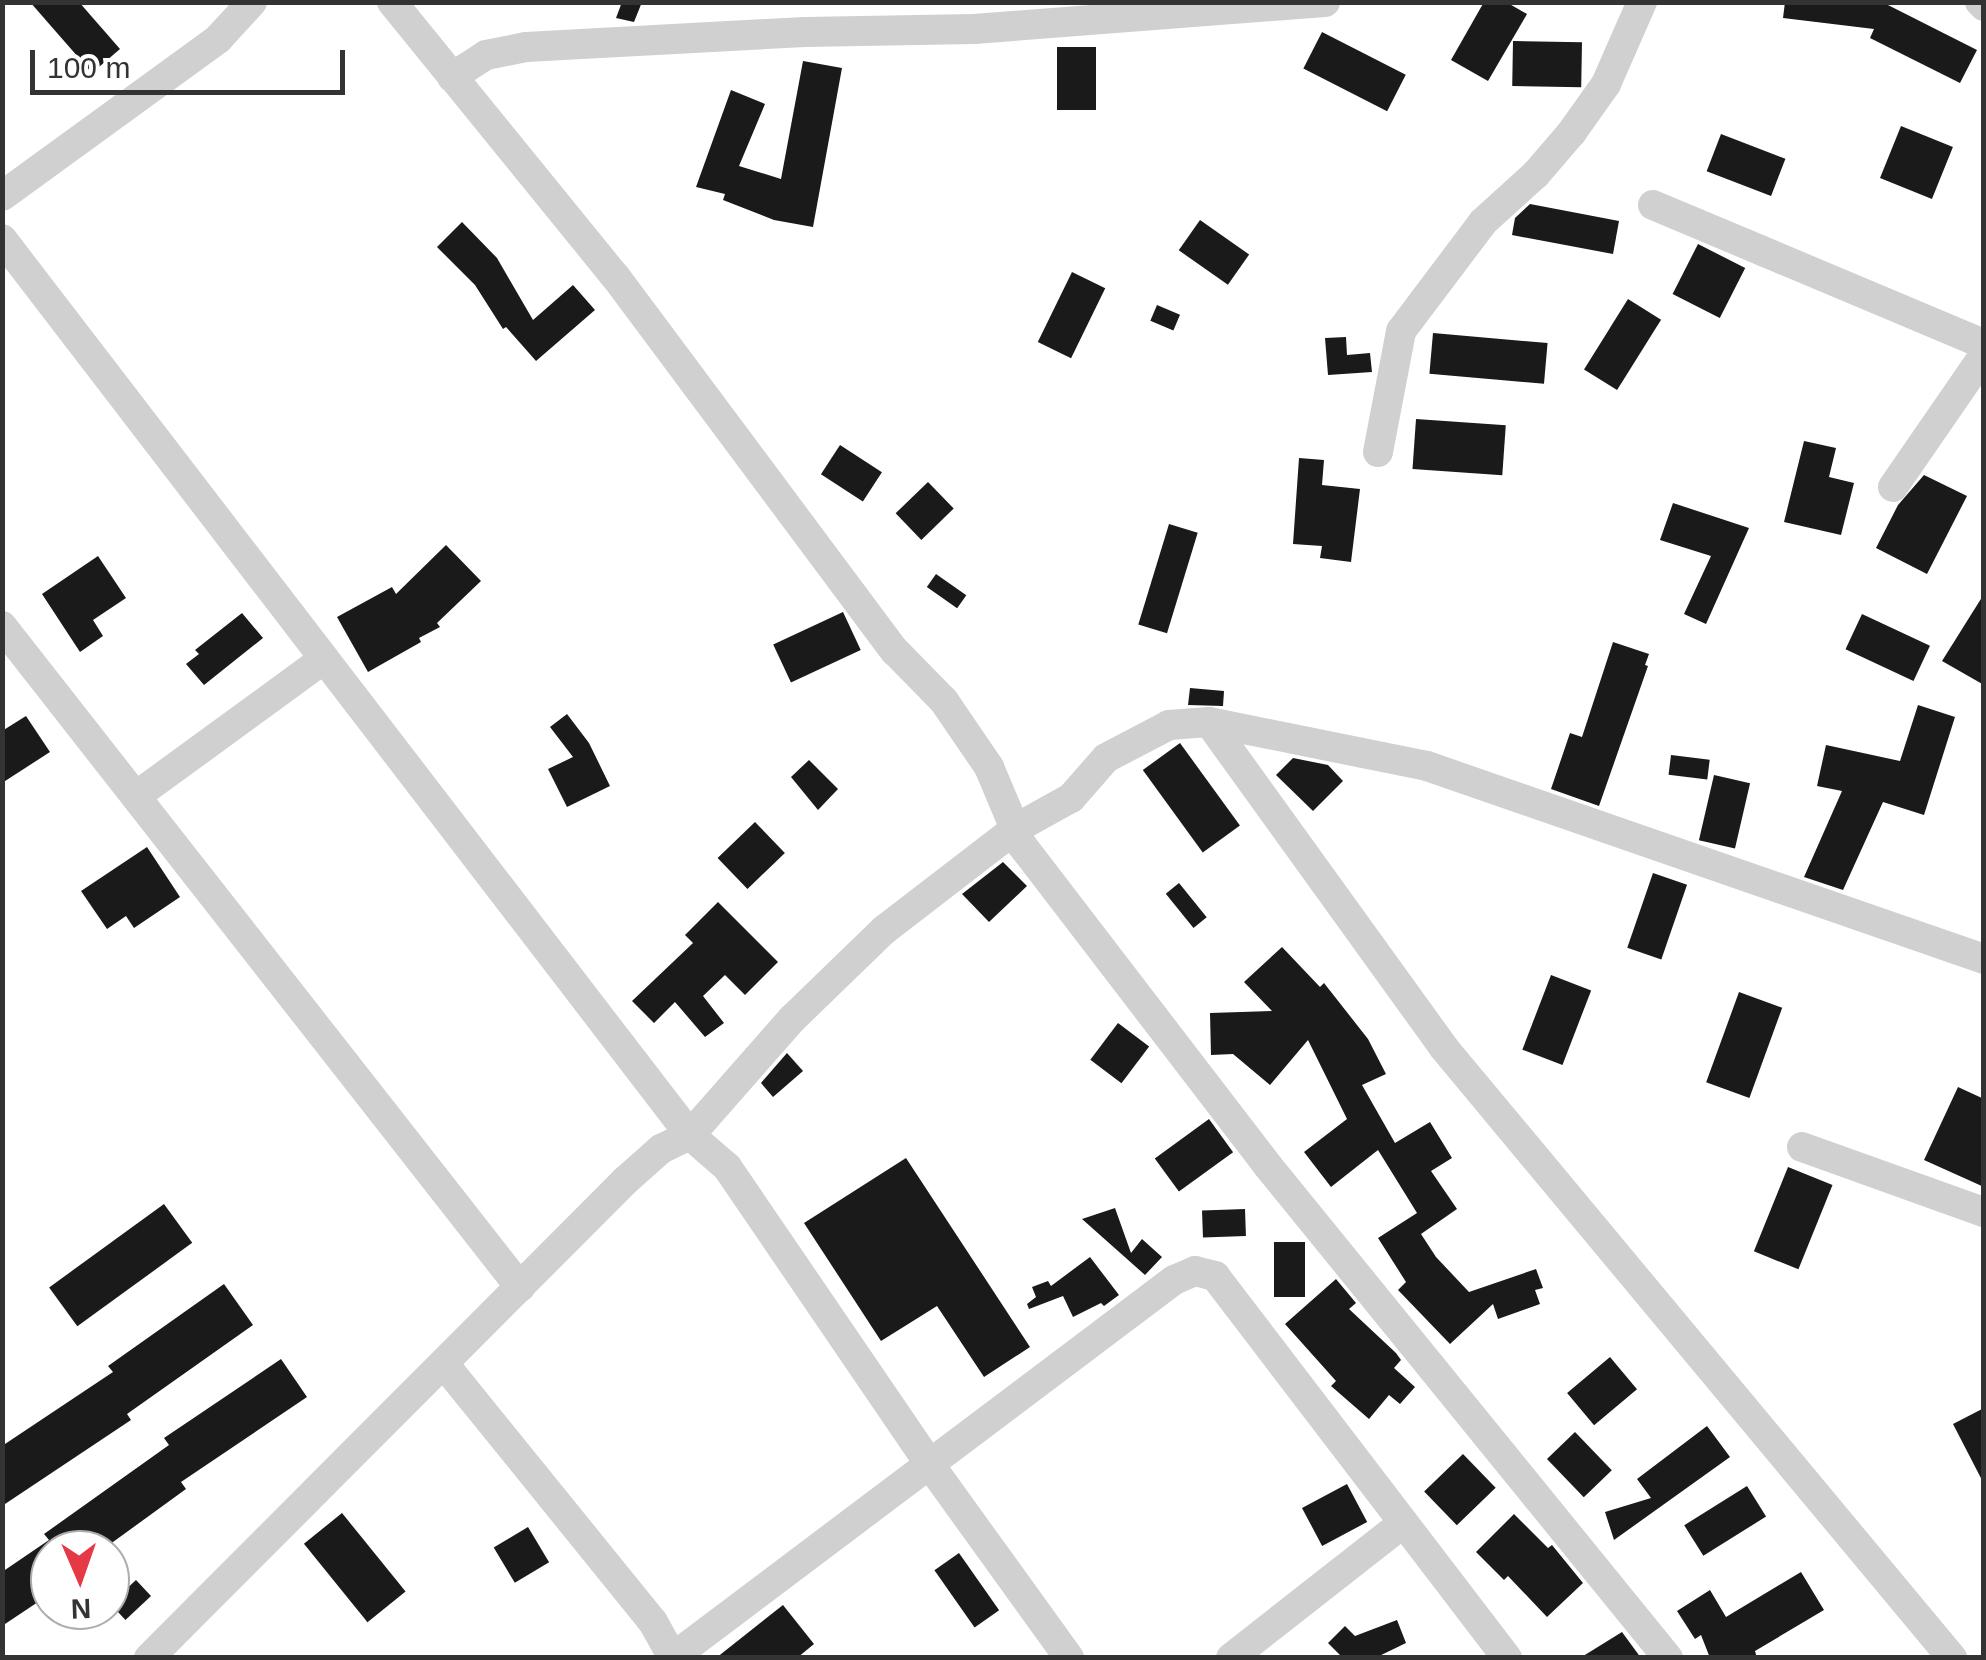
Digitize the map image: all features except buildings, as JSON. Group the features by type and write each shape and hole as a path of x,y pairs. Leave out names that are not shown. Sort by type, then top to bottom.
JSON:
{"street":[{"path":"2,196 218,39 252,2"},
{"path":"392,2 615,276 895,651 944,701 989,767 1021,844 1268,1166 1668,1658"},
{"path":"452,77 486,56 526,47 805,32 974,29 1325,2"},
{"path":"1378,452 1401,331 1484,222 1572,132 1606,84 1642,2"},
{"path":"1653,205 1984,344"},
{"path":"2,239 690,1136 728,1167 930,1465 1069,1658"},
{"path":"1893,486 1984,355"},
{"path":"2,626 520,1287"},
{"path":"136,796 324,659"},
{"path":"1208,722 1444,1048 1952,1658"},
{"path":"148,1658 626,1180 661,1149 690,1136 792,1019 884,930 1015,829 1071,798 1106,758 1169,725 1208,722 1427,766 1984,959"},
{"path":"1802,1147 1984,1212"},
{"path":"444,1364 653,1622 673,1657 1174,1280 1195,1270 1215,1276 1506,1658"},
{"path":"1231,1658 1402,1524"}]}
